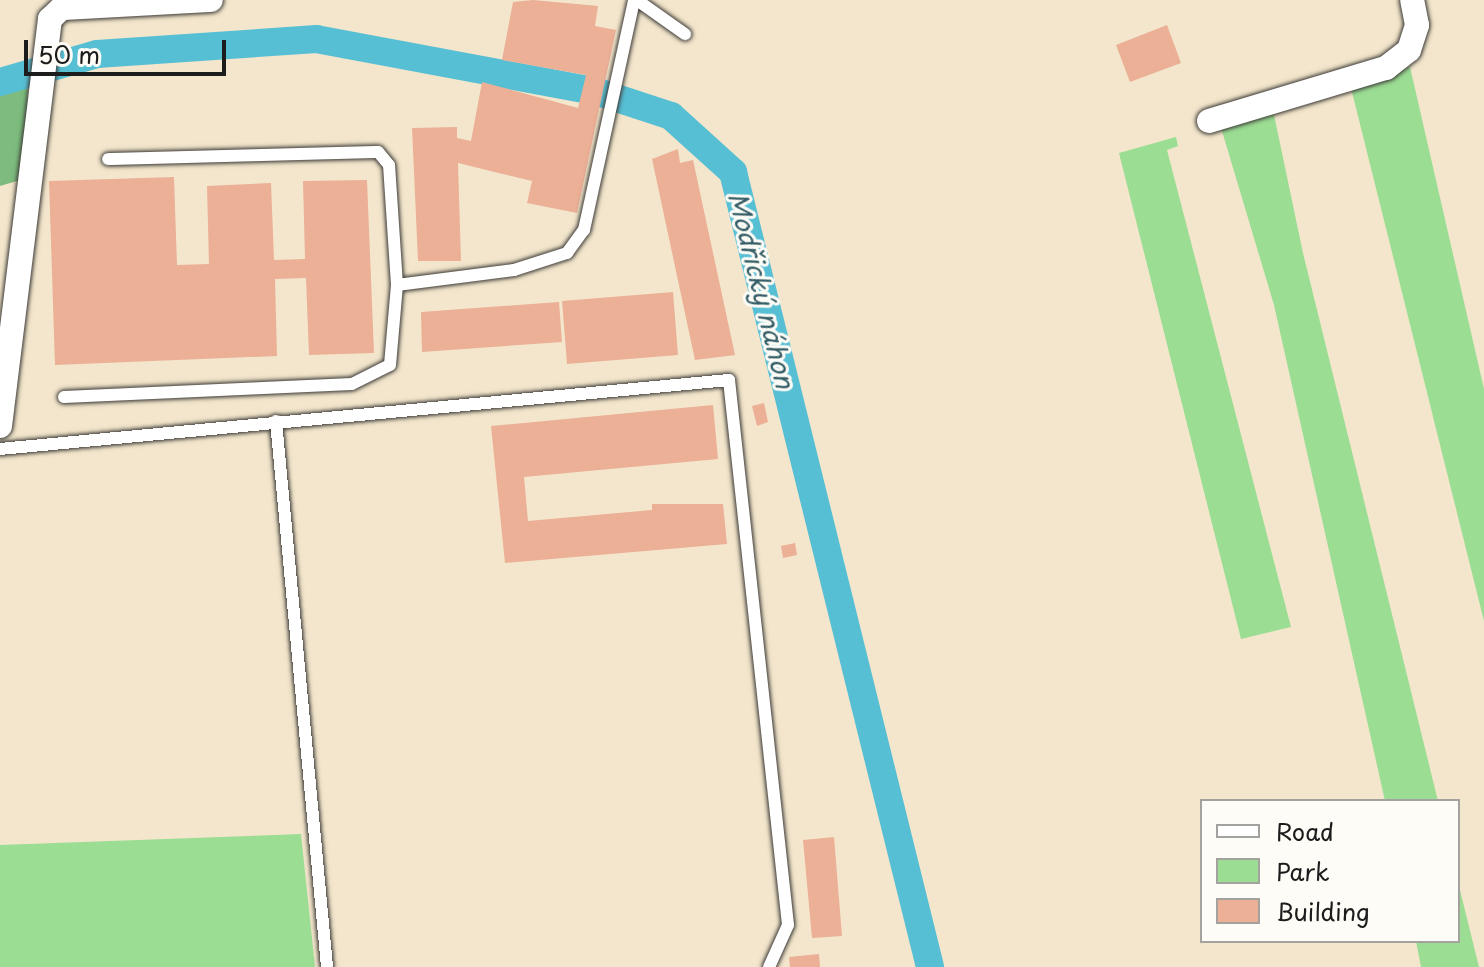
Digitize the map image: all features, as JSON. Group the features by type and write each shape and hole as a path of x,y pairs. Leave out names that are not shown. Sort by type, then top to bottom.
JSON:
{"street":[{"path":"0,426 38,119 41,43 62,8 211,0"},
{"path":"1209,121 1386,68 1409,50 1417,25 1412,0"}],"lane":[{"path":"397,285 514,270 567,253 584,230 635,0 685,34"},
{"path":"64,397 352,384 378,376 390,365 397,285 389,165 378,152 108,159"},
{"path":"0,449 729,380 788,925 769,967"},
{"path":"276,421 327,967"}],"green space":[{"path":"28,61 27,178 0,186 0,70"},
{"path":"1410,67 1484,389 1484,621 1351,88"},
{"path":"1273,110 1303,253 1438,799 1385,799 1274,305 1222,131 1213,126"},
{"path":"1176,137 1178,146 1167,150 1291,627 1241,639 1119,153"},
{"path":"301,834 315,967 0,967 0,845"},
{"path":"1460,890 1479,967 1421,967 1416,943 1460,943"}],"building":[{"path":"533,0 598,6 595,26 616,30 577,213 527,203 532,181 458,163 461,261 418,261 412,128 457,127 457,138 471,141 482,82 578,108 586,75 502,60 513,2"},
{"path":"1167,25 1181,63 1130,82 1116,45"},
{"path":"678,149 680,163 693,160 735,355 695,360 652,159"},
{"path":"174,177 177,265 209,264 207,186 271,183 274,260 305,259 303,181 367,180 374,353 309,355 306,278 275,279 277,356 55,365 49,181"},
{"path":"673,292 678,355 567,364 562,301"},
{"path":"559,302 562,342 422,352 421,312"},
{"path":"764,403 768,422 757,426 752,406"},
{"path":"713,405 718,459 524,477 528,521 652,510 652,504 723,504 727,544 505,563 491,426"},
{"path":"795,543 797,555 783,558 781,546"},
{"path":"834,837 842,936 812,938 803,840"},
{"path":"819,954 820,967 790,967 789,957"}],"waterway":[{"name":"Modřický náhon","path":"0,82 97,54 316,39 598,92 671,116 733,172 930,967"}]}
